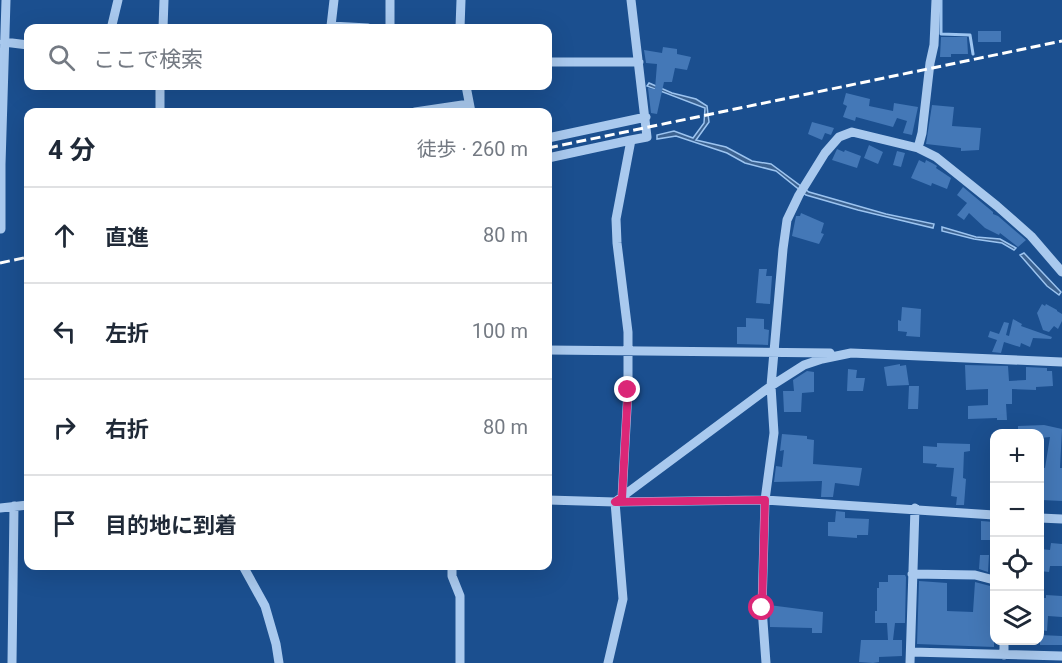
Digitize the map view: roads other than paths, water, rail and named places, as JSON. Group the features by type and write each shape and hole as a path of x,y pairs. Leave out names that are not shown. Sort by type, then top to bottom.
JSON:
{"street":[{"path":"1,229 0,164 6,0"},
{"path":"112,24 118,0"},
{"path":"163,24 164,0"},
{"path":"332,24 334,0"},
{"path":"390,0 390,24"},
{"path":"460,24 461,0"},
{"path":"552,157 647,137 631,0"},
{"path":"918,148 934,45 936,0"},
{"path":"4,42 24,44"},
{"path":"552,62 639,62"},
{"path":"160,90 160,108"},
{"path":"467,90 470,108"},
{"path":"552,137 646,117"},
{"path":"766,663 762,608 765,500 774,433 771,386 773,353 787,220 805,184 832,145 839,137 852,132 918,148 936,157 1031,236 1062,272"},
{"path":"608,663 622,599 619,500 628,390 628,332 616,219 631,140"},
{"path":"552,350 851,353 1062,362"},
{"path":"619,500 771,386 804,365 851,353"},
{"path":"552,500 765,500 990,515"},
{"path":"0,508 24,505"},
{"path":"12,663 14,506"},
{"path":"910,663 915,508"},
{"path":"1044,518 1062,519"},
{"path":"245,570 265,606 279,663"},
{"path":"452,570 460,596 460,663"},
{"path":"912,574 975,575 990,579"},
{"path":"1004,645 1004,655"},
{"path":"910,652 1062,656"}],"water":[{"path":"649,83 672,93 696,99 707,106 709,122 696,140 726,147 752,161 771,164 809,192 886,214 934,224 933,228 806,195 776,171 745,163 727,153 676,136 657,139 657,135 674,131 693,138 704,123 705,108 647,86"},
{"path":"942,227 976,237 1000,239 1016,248 1014,250 1002,243 942,231"},
{"path":"1024,253 1061,292 1059,295 1047,286 1020,255"}],"waterway":[{"path":"941,0 941,34 970,35 973,54"}],"railway":[{"path":"552,147 1062,41"},
{"path":"0,263 24,258"}]}
